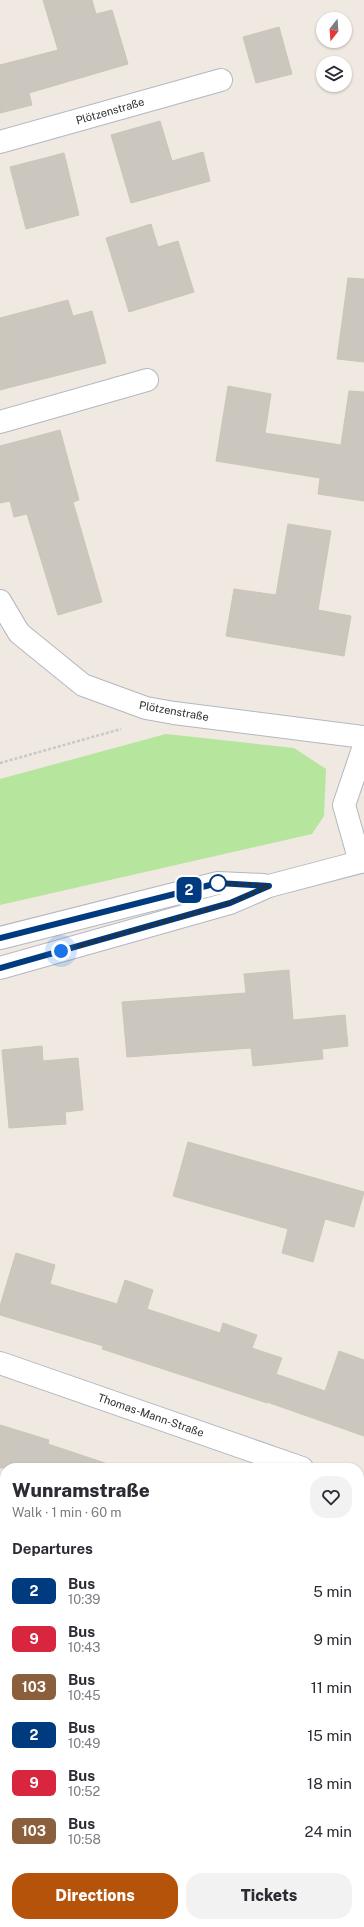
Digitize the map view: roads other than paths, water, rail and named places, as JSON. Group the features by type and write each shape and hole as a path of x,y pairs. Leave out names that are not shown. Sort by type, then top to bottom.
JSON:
{"street":[{"name":"Plötzenstraße","path":"0,142 221,80"},
{"path":"0,422 147,380"},
{"name":"Plötzenstraße","path":"0,601 19,633 83,685 146,708 174,713 364,737"},
{"path":"0,968 230,903 269,886 362,862 344,805 364,746"},
{"path":"0,938 173,893 218,883 269,886"},
{"name":"Thomas-Mann-Straße","path":"0,1363 288,1463"}]}
